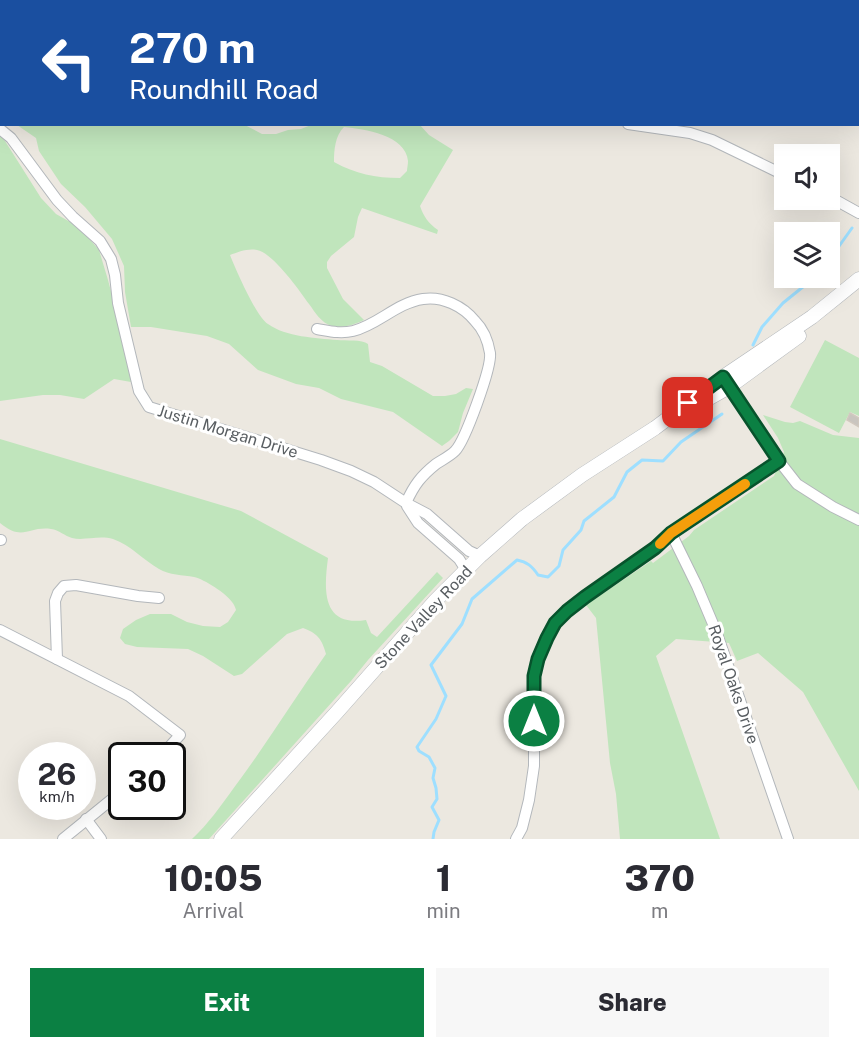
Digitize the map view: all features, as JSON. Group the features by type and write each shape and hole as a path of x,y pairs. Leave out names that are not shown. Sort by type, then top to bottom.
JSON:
{"street":[{"path":"671,127 712,140 774,170"},
{"name":"Justin Morgan Drive","path":"0,129 11,138 57,200 100,242 111,258 118,303 139,391 149,407 351,471 427,514 469,551 480,556"},
{"path":"840,203 859,213"},
{"name":"Stone Valley Road","path":"726,382 859,279"},
{"name":"Stone Valley Road","path":"221,839 338,712 436,600 480,556 522,519 582,475 816,324 859,285"},
{"path":"316,328 336,333 353,331 368,326 408,302 425,298 454,304 470,315 480,326 487,341 490,356 485,381 464,439 456,451 423,475 413,487 406,503 418,523 459,559 466,570"},
{"path":"726,382 797,484 833,507 859,520"},
{"path":"516,839 522,828 529,800 534,766 534,676 538,659 555,623 585,597 655,548 671,533 779,461"},
{"name":"Royal Oaks Drive","path":"671,533 716,630 788,839"},
{"path":"57,659 55,601 64,586 76,585 159,598"},
{"path":"0,630 129,696 180,735 174,742"},
{"path":"96,811 108,802"},
{"path":"63,839 85,820"},
{"path":"87,820 101,839"}],"green space":[{"path":"18,126 247,126 262,134 276,134 308,126 421,126 429,135 453,150 420,206 427,220 438,230 437,234 362,208 354,237 327,262 327,268 343,299 364,320 345,326 328,325 319,317 285,273 263,253 250,250 230,255 258,312 268,324 275,328 301,336 365,342 368,344 370,362 382,366 433,396 456,394 466,388 473,389 458,432 442,446 393,412 341,399 319,388 296,384 258,370 229,344 207,336 151,327 131,327 125,292 124,266 112,239 85,207 61,184 39,151 36,138","holes":["344,127 373,132 392,139 405,152 408,161 407,171 400,178 366,174 334,162 337,139"]},
{"path":"0,135 41,198 56,214 72,223 86,235 99,250 119,322 131,382 114,379 84,399 43,395 0,401"},
{"path":"825,340 859,358 859,416 850,412 839,433 790,407"},
{"path":"763,415 785,422 800,421 833,435 859,438 859,791 803,692 758,653 737,661 729,643 676,639 656,656 720,839 620,839 596,618 586,605 651,561 653,563 694,530 774,476 784,452"},
{"path":"0,439 241,511 328,558 326,593 333,612 351,621 366,620 371,633 377,637 437,572 443,578 209,839 192,839 214,815 326,654 323,644 315,634 303,628 287,634 242,674 234,676 188,649 137,647 125,644 120,638 123,629 150,614 171,614 187,622 220,627 228,622 236,610 229,599 209,584 198,578 163,571 126,545 113,539 72,538 51,529 14,532 8,529 0,523"}],"building":[{"path":"850,413 859,418 859,427 847,420"}],"waterway":[{"path":"840,245 852,228"},
{"path":"753,345 762,327 783,303 802,288"},
{"path":"433,839 439,820 432,807 437,799 433,778 435,768 429,757 417,747 436,719 446,696 431,665 462,624 472,599 517,560 529,565 538,575 548,577 559,566 563,550 581,530 584,521 614,497 627,472 642,460 663,461 681,442 722,414"}],"slow traffic":[{"path":"660,544 671,533 745,484"}],"route":[{"path":"534,721 534,676 538,659 555,623 585,597 655,548 671,533 779,461 723,377 688,403"}]}
